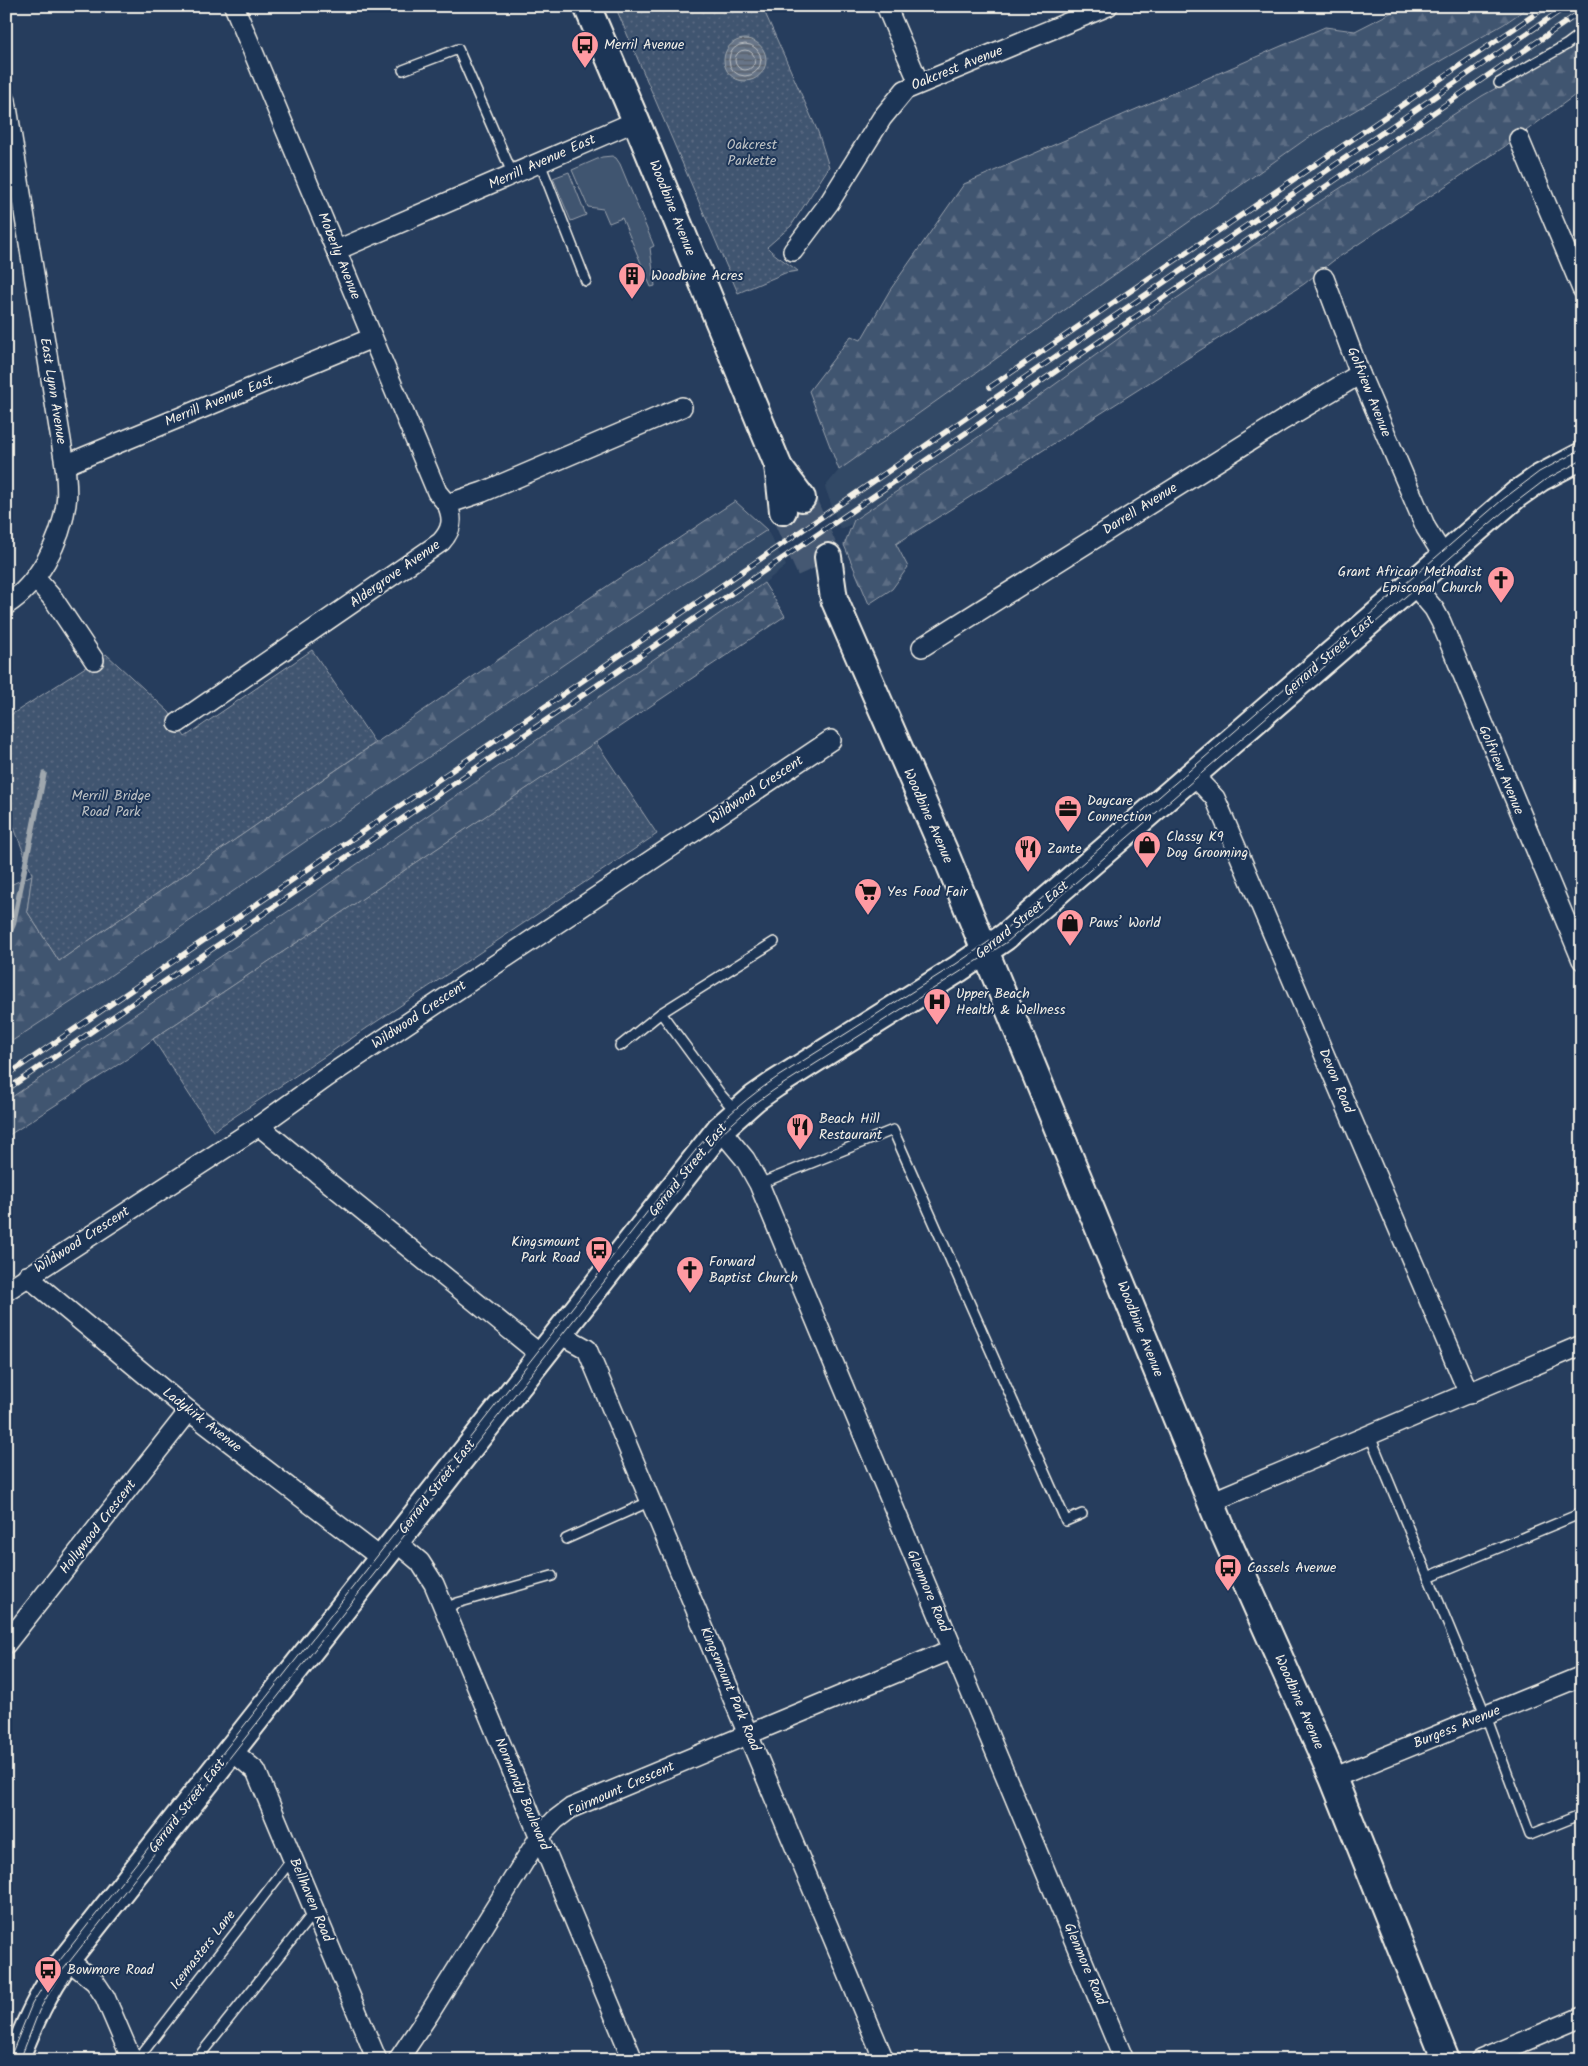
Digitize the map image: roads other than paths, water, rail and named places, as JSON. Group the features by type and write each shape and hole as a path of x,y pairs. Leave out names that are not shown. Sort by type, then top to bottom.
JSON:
{"main road":[{"name":"Woodbine Avenue","path":"587,6 793,504"},
{"name":"Gerrard Street East","path":"15,2060 40,2001 50,1982 67,1959 558,1333 728,1121 789,1075 984,951 1030,916 1517,494 1540,478 1582,456"},
{"name":"Woodbine Avenue","path":"819,564 945,853 1211,1502 1333,1778 1446,2060"}],"street":[{"name":"Moberly Avenue","path":"234,6 372,338 438,492 447,504"},
{"path":"886,6 918,83"},
{"name":"Oakcrest Avenue","path":"793,251 829,203 882,118 905,90 1108,6"},
{"name":"East Lynn Avenue","path":"6,101 65,465 66,502 64,517 36,579 23,593 6,605"},
{"name":"Merrill Avenue East","path":"337,250 636,121"},
{"path":"1519,139 1582,289"},
{"name":"Golfview Avenue","path":"1324,278 1360,374 1429,535 1444,557"},
{"name":"Merrill Avenue East","path":"65,465 372,338"},
{"name":"Darrell Avenue","path":"922,647 1208,466 1360,374"},
{"path":"447,504 483,492 682,408"},
{"name":"Aldergrove Avenue","path":"178,723 441,542 448,535 452,525 452,514 447,504"},
{"path":"36,579 54,600 94,660"},
{"name":"Golfview Avenue","path":"1413,584 1434,609 1441,622 1582,960"},
{"name":"Wildwood Crescent","path":"6,1290 259,1126 327,1077 832,740"},
{"name":"Devon Road","path":"1193,774 1215,798 1469,1394"},
{"name":"Glenmore Road","path":"728,1121 745,1159 759,1184 1124,2060"},
{"path":"259,1126 541,1355"},
{"name":"Ladykirk Avenue","path":"27,1276 189,1411 388,1550"},
{"name":"Kingsmount Park Road","path":"558,1333 586,1349 749,1734 884,2060"},
{"path":"1211,1502 1582,1345"},
{"name":"Hollywood Crescent","path":"6,1644 189,1411"},
{"name":"Normandy Boulevard","path":"388,1550 426,1570 540,1836 633,2060"},
{"name":"Fairmount Crescent","path":"398,2060 429,2014 540,1836 555,1820 571,1808 953,1649"},
{"name":"Burgess Avenue","path":"1333,1778 1582,1676"},
{"name":"Bellhaven Road","path":"231,1750 256,1771 377,2060"},
{"path":"67,1959 95,1982 105,1997 132,2060"},
{"path":"1480,2060 1582,2016"}],"lane":[{"path":"1499,83 1566,45 1582,33"},
{"path":"403,70 458,49 513,175"},
{"path":"540,163 586,281"},
{"path":"620,1046 661,1013 774,942"},
{"path":"661,1013 722,1096 728,1121"},
{"path":"759,1184 893,1130 1066,1521 1082,1514"},
{"path":"1370,1436 1486,1716 1530,1835 1582,1814"},
{"path":"566,1539 651,1501"},
{"path":"1428,1577 1582,1513"},
{"path":"444,1609 457,1603 552,1576"},
{"name":"Icemasters Lane","path":"137,2060 293,1858"},
{"path":"196,2060 315,1911"}],"water":[{"path":"749,39 757,42 763,48 766,60 763,72 757,78 741,81 733,78 727,72 724,56 727,48 733,42"}],"waterway":[{"path":"6,941 13,925 44,774"}],"tunnel":[{"path":"802,498 828,557"},
{"path":"783,511 810,571"}],"tram line":[{"path":"9,2060 32,2004 57,1964 699,1146 717,1126 746,1100 779,1076 956,964 1003,932 1502,500 1539,472 1582,449"},
{"path":"20,2060 39,2011 59,1975 723,1132 753,1105 774,1090 1007,942 1503,512 1545,480 1582,460"}],"railway":[{"path":"990,387 1547,6"},
{"path":"6,1076 1567,6"},
{"path":"6,1090 1582,11"}],"place":[{"name":"Merril Avenue","path":"585,69"},
{"name":"Woodbine Acres","path":"632,300"},
{"name":"Grant African Methodist Episcopal Church","path":"1501,604"},
{"name":"Daycare Connection","path":"1068,833"},
{"name":"Classy K9 Dog Grooming","path":"1147,869"},
{"name":"Zante","path":"1028,873"},
{"name":"Yes Food Fair","path":"868,916"},
{"name":"Paws’ World","path":"1070,947"},
{"name":"Upper Beach Health & Wellness","path":"937,1026"},
{"name":"Beach Hill Restaurant","path":"800,1151"},
{"name":"Kingsmount Park Road","path":"599,1274"},
{"name":"Forward Baptist Church","path":"690,1294"},
{"name":"Cassels Avenue","path":"1228,1592"},
{"name":"Bowmore Road","path":"48,1994"}],"park label":[{"name":"Oakcrest Parkette","path":"752,154"},
{"name":"Merrill Bridge Road Park","path":"111,804"}]}
